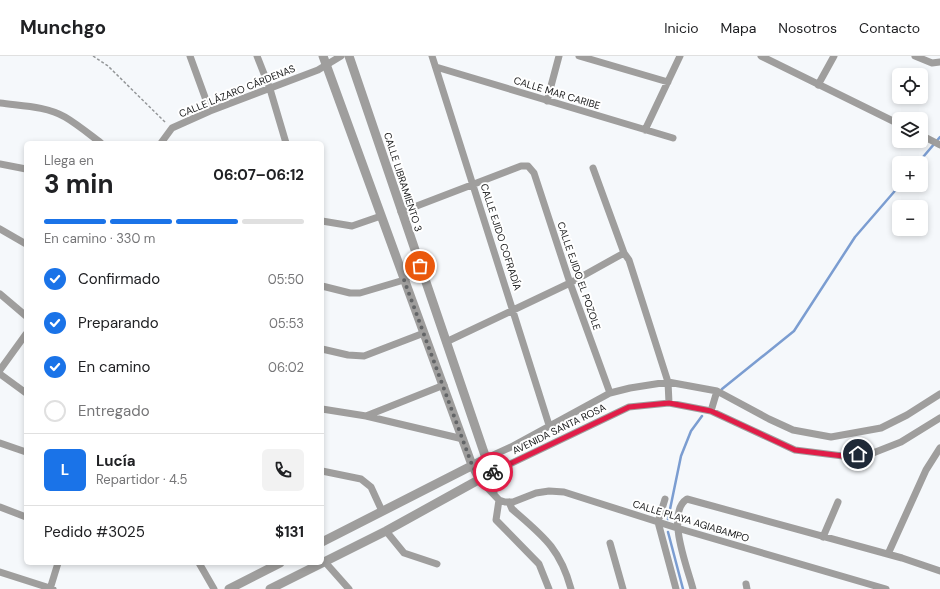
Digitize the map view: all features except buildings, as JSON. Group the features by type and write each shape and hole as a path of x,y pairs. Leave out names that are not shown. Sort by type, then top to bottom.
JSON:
{"street":[{"path":"190,56 210,111"},
{"path":"257,56 270,89 285,141"},
{"name":"CALLE LÁZARO CÁRDENAS","path":"162,141 172,128 210,111 318,70 325,60 341,56"},
{"name":"CALLE LIBRAMIENTO 3","path":"350,56 401,212 491,473"},
{"name":"CALLE EJIDO COFRADÍA","path":"432,56 474,184 549,425"},
{"path":"547,100 559,56"},
{"path":"579,56 668,82"},
{"path":"645,130 680,56"},
{"path":"761,56 892,121"},
{"path":"818,84 834,56"},
{"path":"915,56 932,63 940,62"},
{"path":"325,60 380,216 444,385 472,465 480,480 499,500 496,520 539,564 549,589"},
{"name":"CALLE MAR CARIBE","path":"436,67 672,138"},
{"path":"0,103 42,109 55,113 65,117 97,141"},
{"path":"928,139 940,145"},
{"path":"0,164 24,169"},
{"name":"CALLE EJIDO EL POZOLE","path":"474,184 521,166 528,166 534,173 570,283 610,393"},
{"path":"593,168 624,253 629,260 668,382 669,403"},
{"path":"401,212 474,184"},
{"path":"324,221 352,226 380,216"},
{"path":"0,229 24,243"},
{"path":"446,342 514,311 570,283 624,253"},
{"path":"324,286 350,293 360,293 404,280 420,266"},
{"path":"0,294 24,314"},
{"path":"324,349 348,355 364,356 424,333"},
{"path":"0,370 24,337"},
{"path":"0,374 24,392"},
{"name":"AVENIDA SANTA ROSA","path":"324,541 472,465 511,447 610,393 630,388 668,382 717,392 794,430 831,437 871,431 907,415 940,394"},
{"path":"366,416 444,385"},
{"path":"711,411 717,392"},
{"name":"AVENIDA SANTA ROSA","path":"325,562 386,531 491,473 629,407 669,403 711,411 795,450 843,456 872,453 894,445 940,418"},
{"path":"324,410 366,416 463,439"},
{"path":"0,443 24,451"},
{"path":"888,554 926,470 940,448"},
{"path":"324,471 361,479 371,487 382,511"},
{"path":"491,473 494,493"},
{"name":"CALLE PLAYA AGIABAMPO","path":"499,500 509,502 536,493 550,491 564,492 677,528 886,589"},
{"path":"665,499 658,522 676,589"},
{"path":"693,589 677,528 681,509 687,499 888,554 940,572"},
{"path":"509,502 512,509 553,546 566,573 571,589"},
{"path":"823,537 838,502"},
{"path":"0,507 24,516"},
{"path":"386,531 404,553 437,564"},
{"path":"610,543 623,589"},
{"path":"325,562 349,589"},
{"path":"0,572 51,589 57,565"},
{"path":"200,565 214,589"},
{"path":"229,589 276,565"},
{"name":"AVENIDA SANTA ROSA","path":"272,588 319,565"}],"path":[{"path":"93,56 108,66 172,128"}],"waterway":[{"path":"924,156 940,137"},
{"path":"722,389 794,331 855,237 894,192"},
{"path":"668,519 681,456 691,431 702,416"},
{"path":"668,532 683,589"}],"way so far":[{"path":"420,266 404,280 472,465 480,480 493,472"}],"route":[{"path":"493,472 521,460 629,407 669,403 711,411 742,424 795,450 843,456 858,454"}]}
